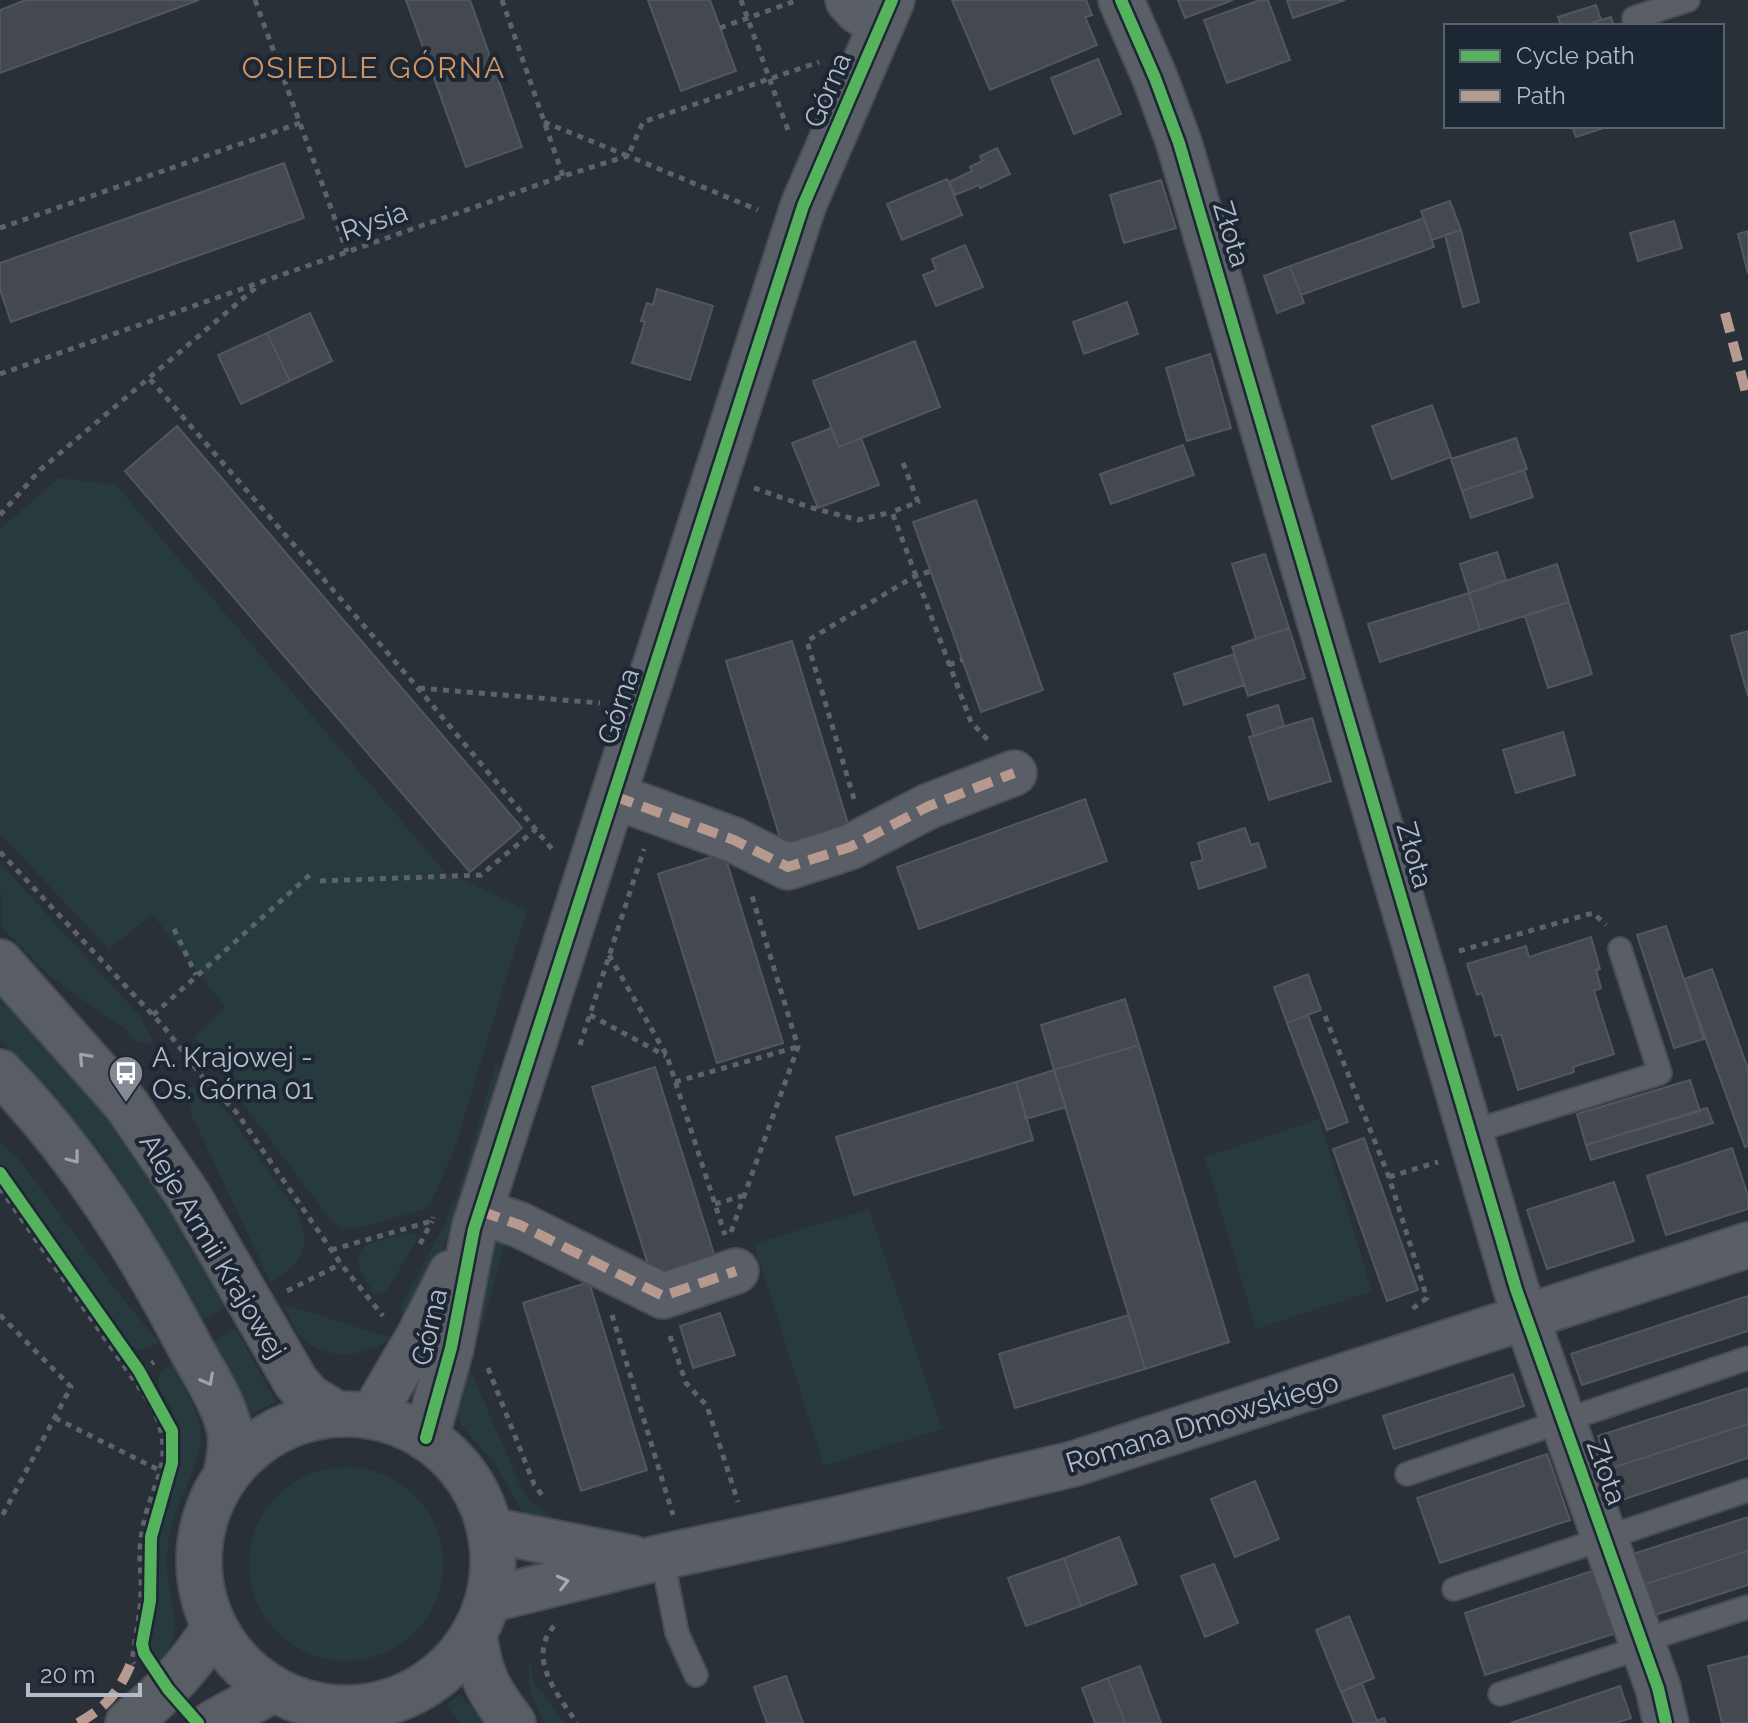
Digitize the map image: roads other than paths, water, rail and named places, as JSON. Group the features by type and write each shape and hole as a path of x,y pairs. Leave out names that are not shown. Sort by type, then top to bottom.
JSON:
{"street":[{"name":"Złota","path":"1121,0 1179,143 1461,1145 1605,1537 1658,1688 1666,1723"},
{"name":"Górna","path":"426,1438 451,1348 477,1220 803,206 873,8"},
{"path":"614,796 734,840 788,867 866,840 929,806 1014,773"},
{"name":"Aleje Armii Krajowej","path":"0,962 126,1104 188,1195 296,1382 310,1398 354,1415"},
{"path":"0,1072 54,1131 96,1187 156,1282 222,1407 231,1447 226,1475"},
{"name":"Górna","path":"354,1415 420,1334 477,1220"},
{"path":"477,1220 520,1225 663,1296 736,1271"},
{"name":"Romana Dmowskiego","path":"481,1617 661,1546 835,1520 1073,1464 1748,1245"},
{"path":"481,1617 449,1666 416,1690 378,1705 356,1708 313,1705 273,1690 250,1673 230,1652 214,1628 204,1603 198,1550 203,1524 213,1498 226,1475 248,1451 275,1432 305,1420 354,1415 409,1428 426,1438 444,1452 467,1478 484,1509 490,1530 493,1565 481,1617 482,1678 513,1723"},
{"name":"Romana Dmowskiego","path":"490,1530 661,1546"},
{"path":"128,1723 168,1689 193,1661 214,1628"},
{"path":"213,1723 273,1690"},
{"path":"378,1705 422,1723"}],"lane":[{"path":"1636,24 1634,18 1688,0"},
{"path":"1461,1145 1660,1073 1620,949"},
{"path":"1407,1474 1748,1358"},
{"path":"1454,1589 1748,1490"},
{"path":"661,1546 677,1633 696,1675"},
{"path":"1500,1694 1643,1647 1660,1635 1748,1607"}],"place":[{"name":"A. Krajowej - Os. Górna 01","path":"126,1104"}],"district":[{"name":"OSIEDLE GÓRNA","path":"374,68"}]}
